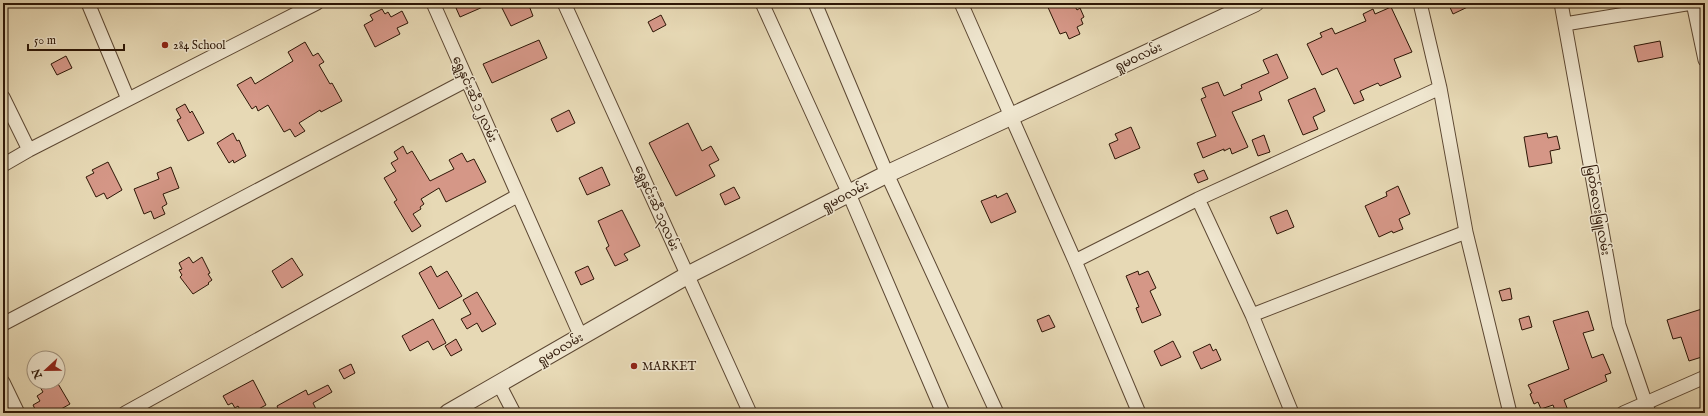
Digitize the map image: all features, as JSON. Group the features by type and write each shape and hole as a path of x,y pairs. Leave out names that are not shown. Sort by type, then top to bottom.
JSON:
{"street":[{"path":"88,3 128,99"},
{"path":"3,165 29,150 317,3"},
{"name":"ရွှေနှင်းဆီ ၁၂လမ်း","path":"433,3 517,196 581,337"},
{"name":"ရွှေနှင်းဆီ ၁၃လမ်း","path":"564,3 750,413"},
{"path":"762,3 848,194 943,413"},
{"path":"815,3 887,174 997,413"},
{"path":"961,3 1075,261 1139,413"},
{"name":"ရှုမဝလမ်း","path":"448,413 688,275 887,174 1255,3"},
{"path":"1420,3 1440,88 1466,232 1510,413"},
{"name":"မြတ်လေးဖြူလမ်း","path":"1561,3 1619,325 1647,408"},
{"path":"1565,24 1693,3 1705,60"},
{"path":"3,324 467,80"},
{"path":"1075,261 1198,199 1440,88"},
{"path":"3,97 29,150"},
{"path":"125,413 517,196"},
{"path":"1198,199 1252,315 1292,413"},
{"path":"1252,315 1466,232"},
{"path":"1623,413 1647,408 1705,377"},
{"path":"3,382 18,413"},
{"path":"500,384 514,413"}],"building":[{"path":"467,3 492,3 460,17 456,8"},
{"path":"508,3 528,3 533,16 511,26 501,6"},
{"path":"1046,3 1073,3 1077,10 1080,8 1084,17 1081,19 1083,24 1077,27 1080,34 1069,39 1066,32 1060,34"},
{"path":"1448,3 1476,3 1453,14"},
{"path":"1391,7 1412,52 1394,59 1401,77 1380,86 1378,83 1360,91 1364,100 1354,104 1337,68 1322,75 1307,44 1322,37 1320,33 1332,28 1335,34 1366,21 1363,14 1373,9 1375,14"},
{"path":"382,9 385,14 388,12 391,17 402,11 408,23 397,28 400,34 375,47 364,25 373,20 370,15"},
{"path":"661,15 666,25 653,32 648,22"},
{"path":"539,40 547,58 492,83 483,64"},
{"path":"1660,41 1663,57 1638,62 1634,46"},
{"path":"305,42 313,56 318,53 324,62 319,65 330,84 332,83 342,101 321,112 320,110 299,123 305,131 295,137 290,129 284,132 268,105 258,111 256,106 252,109 237,85 251,77 255,84 293,61 288,52"},
{"path":"1277,54 1288,78 1259,92 1262,100 1232,112 1248,147 1232,154 1230,148 1224,151 1224,149 1203,158 1197,143 1216,136 1201,99 1206,97 1202,88 1218,82 1224,96 1242,88 1241,85 1269,73 1263,60"},
{"path":"66,56 72,68 57,75 51,64"},
{"path":"1315,88 1325,111 1313,117 1318,129 1303,135 1288,100"},
{"path":"185,104 190,113 192,111 204,133 188,141 177,120 181,118 176,109"},
{"path":"569,110 575,123 557,132 551,119"},
{"path":"688,123 702,151 711,146 719,160 709,165 715,176 676,196 649,143"},
{"path":"1131,127 1140,148 1115,159 1109,144 1118,140 1115,134"},
{"path":"233,133 237,141 239,140 246,156 234,163 233,160 229,163 217,143"},
{"path":"1547,133 1548,138 1557,136 1560,149 1550,151 1552,163 1529,167 1524,137"},
{"path":"1264,135 1270,152 1258,156 1252,140"},
{"path":"403,146 407,154 412,151 430,181 454,169 449,160 462,153 467,162 474,159 486,182 446,202 439,188 421,199 424,204 420,207 421,209 413,214 421,226 412,232 394,202 397,200 384,178 396,171 391,163 398,159 394,152"},
{"path":"108,162 122,190 107,199 104,193 96,197 86,177 94,173 92,170"},
{"path":"171,167 179,188 163,194 167,204 162,207 165,214 154,219 151,211 144,214 134,189 159,179 157,173"},
{"path":"602,167 610,185 587,195 579,178"},
{"path":"1204,170 1208,179 1198,183 1194,174"},
{"path":"1398,186 1410,214 1399,219 1403,229 1393,233 1392,231 1379,237 1365,206 1387,196 1386,192"},
{"path":"734,187 740,198 725,205 720,194"},
{"path":"1007,193 1016,212 991,223 981,201 996,195 997,198"},
{"path":"622,210 640,246 624,254 628,260 615,266 606,248 609,246 598,221"},
{"path":"1287,210 1294,227 1277,234 1270,217"},
{"path":"189,257 193,263 202,257 210,273 208,274 212,280 208,283 209,284 193,294 180,277 182,275 179,270 182,269 179,263"},
{"path":"292,258 303,275 282,288 272,271"},
{"path":"431,266 437,277 447,271 462,296 439,309 419,273"},
{"path":"588,266 594,279 581,285 575,272"},
{"path":"1138,271 1139,275 1148,271 1156,288 1150,291 1161,315 1142,323 1136,308 1139,307 1126,276"},
{"path":"1510,288 1512,299 1502,301 1499,291"},
{"path":"477,292 496,324 482,332 477,323 467,329 461,319 471,314 463,300"},
{"path":"1705,308 1705,356 1689,361 1681,337 1673,339 1667,320"},
{"path":"1588,311 1594,330 1583,333 1592,358 1603,354 1611,373 1605,375 1607,381 1564,400 1569,413 1556,413 1553,405 1541,409 1538,402 1534,404 1530,394 1532,393 1528,385 1569,369 1553,321"},
{"path":"1049,315 1055,327 1042,332 1037,320"},
{"path":"1529,316 1532,327 1522,330 1519,319"},
{"path":"433,319 446,343 433,350 428,341 410,351 402,336"},
{"path":"456,339 462,350 451,356 445,346"},
{"path":"1173,341 1181,357 1161,366 1154,351"},
{"path":"1210,344 1213,351 1216,349 1221,360 1201,369 1193,352"},
{"path":"351,364 355,373 344,379 339,370"},
{"path":"253,380 266,405 251,413 242,413 238,406 235,408 232,403 228,405 223,396"},
{"path":"328,385 332,392 313,403 316,409 309,413 280,413 277,406 306,390 308,395"},
{"path":"42,390 62,390 70,404 54,413 37,413 33,405 40,401 37,396 43,392"}],"place":[{"name":"284 School","path":"165,45"},
{"name":"MARKET","path":"634,366"}]}
